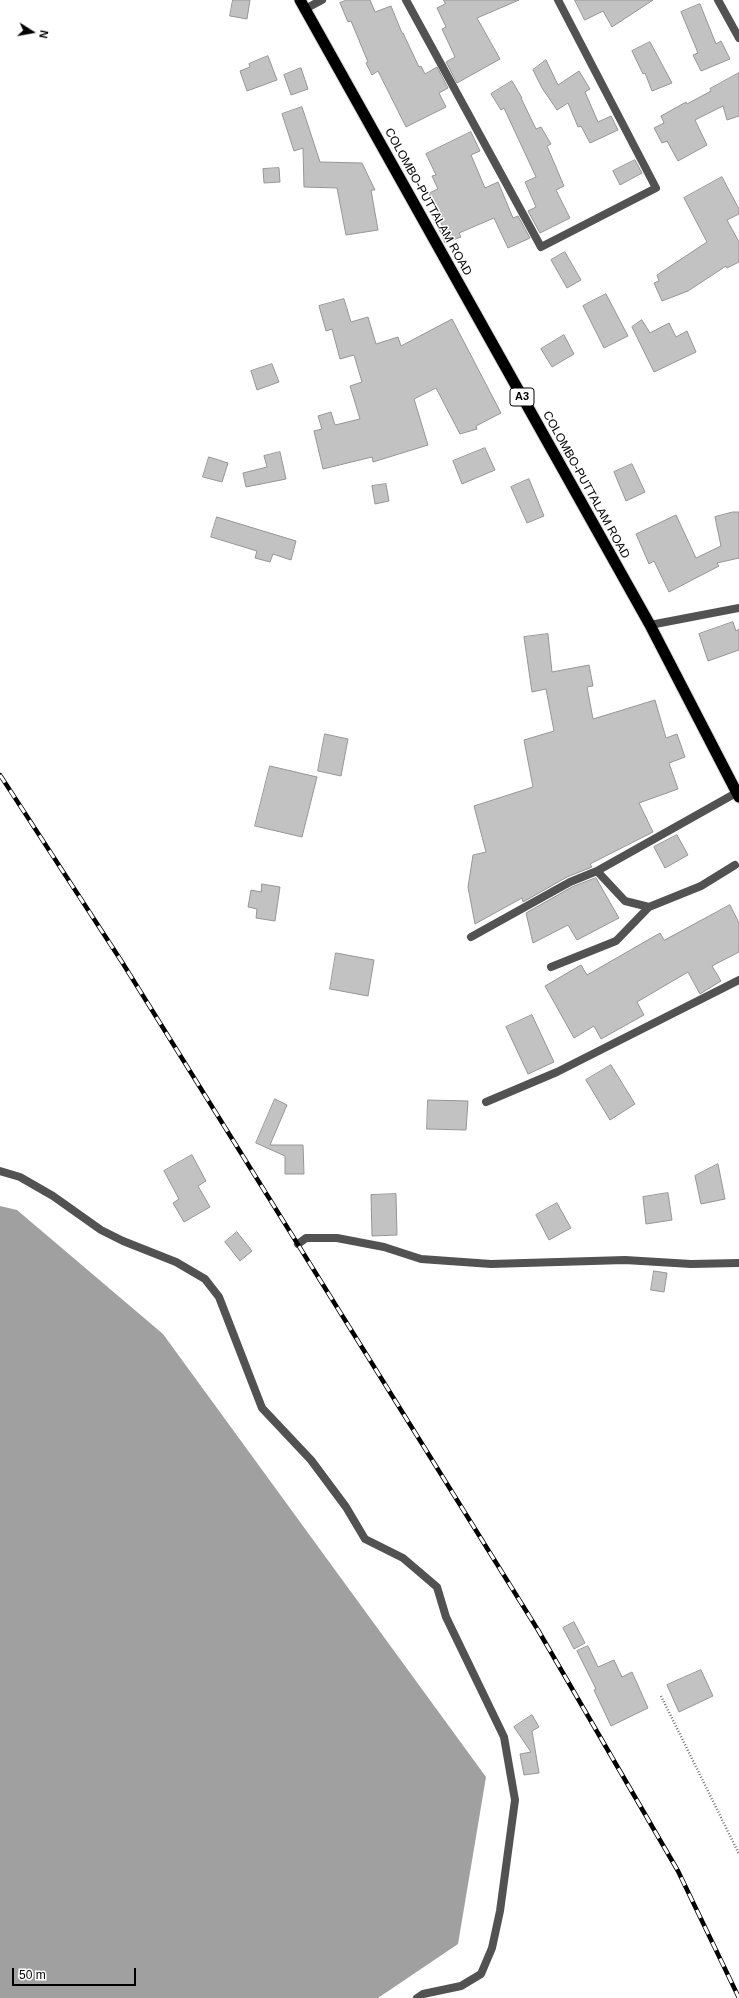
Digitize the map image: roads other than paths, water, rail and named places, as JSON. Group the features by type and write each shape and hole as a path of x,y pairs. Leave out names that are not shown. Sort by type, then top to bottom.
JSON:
{"highway":[{"name":"COLOMBO-PUTTALAM ROAD","path":"303,4 650,625 738,795"}],"street":[{"path":"303,4 322,0"},
{"path":"406,0 541,247 656,188 558,0"},
{"path":"718,0 739,38"},
{"path":"650,625 739,608"},
{"path":"471,937 563,886 596,871 738,795"},
{"path":"551,967 616,941 649,907 701,886 735,865"},
{"path":"596,871 625,901 649,907"},
{"path":"486,1102 557,1072 739,980"},
{"path":"0,1171 20,1177 53,1196 101,1230 123,1241 176,1262 204,1280 219,1297 262,1408 311,1460 346,1507 365,1539 402,1558 437,1587 446,1617 504,1737 515,1800 500,1911 492,1948 481,1974 461,1986 423,1994 417,1998"},
{"path":"298,1244 306,1238 337,1238 384,1247 421,1259 491,1264 624,1260 691,1264 739,1263"}],"railway":[{"path":"0,775 122,962 538,1630 678,1871 739,1998"}]}
